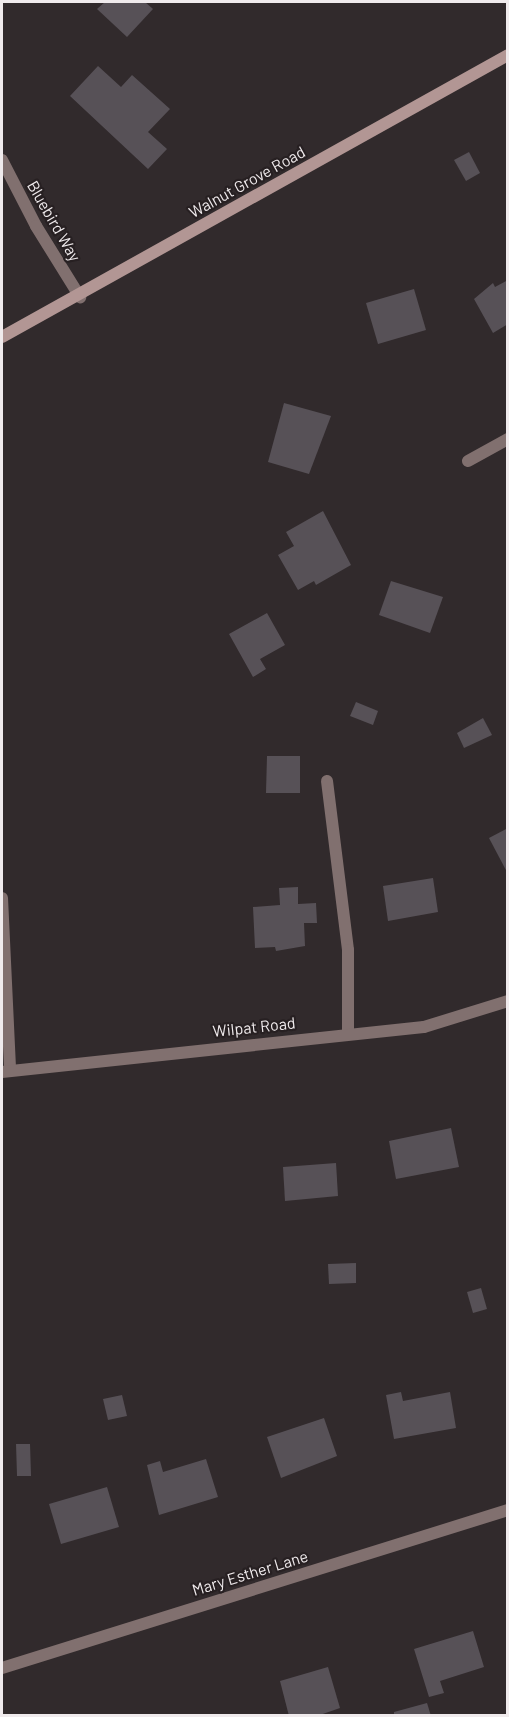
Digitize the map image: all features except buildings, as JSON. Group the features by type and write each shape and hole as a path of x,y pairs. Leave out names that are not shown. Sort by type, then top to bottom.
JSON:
{"main road":[{"name":"Walnut Grove Road","path":"2,338 80,297 507,55"}],"street":[{"name":"Bluebird Way","path":"2,160 36,226 80,297"},
{"path":"468,461 507,439"},
{"path":"327,781 348,950 348,1034"},
{"path":"2,898 6,1071"},
{"name":"Wilpat Road","path":"6,1071 424,1027 507,1001"},
{"name":"Mary Esther Lane","path":"2,1668 507,1510"}]}
